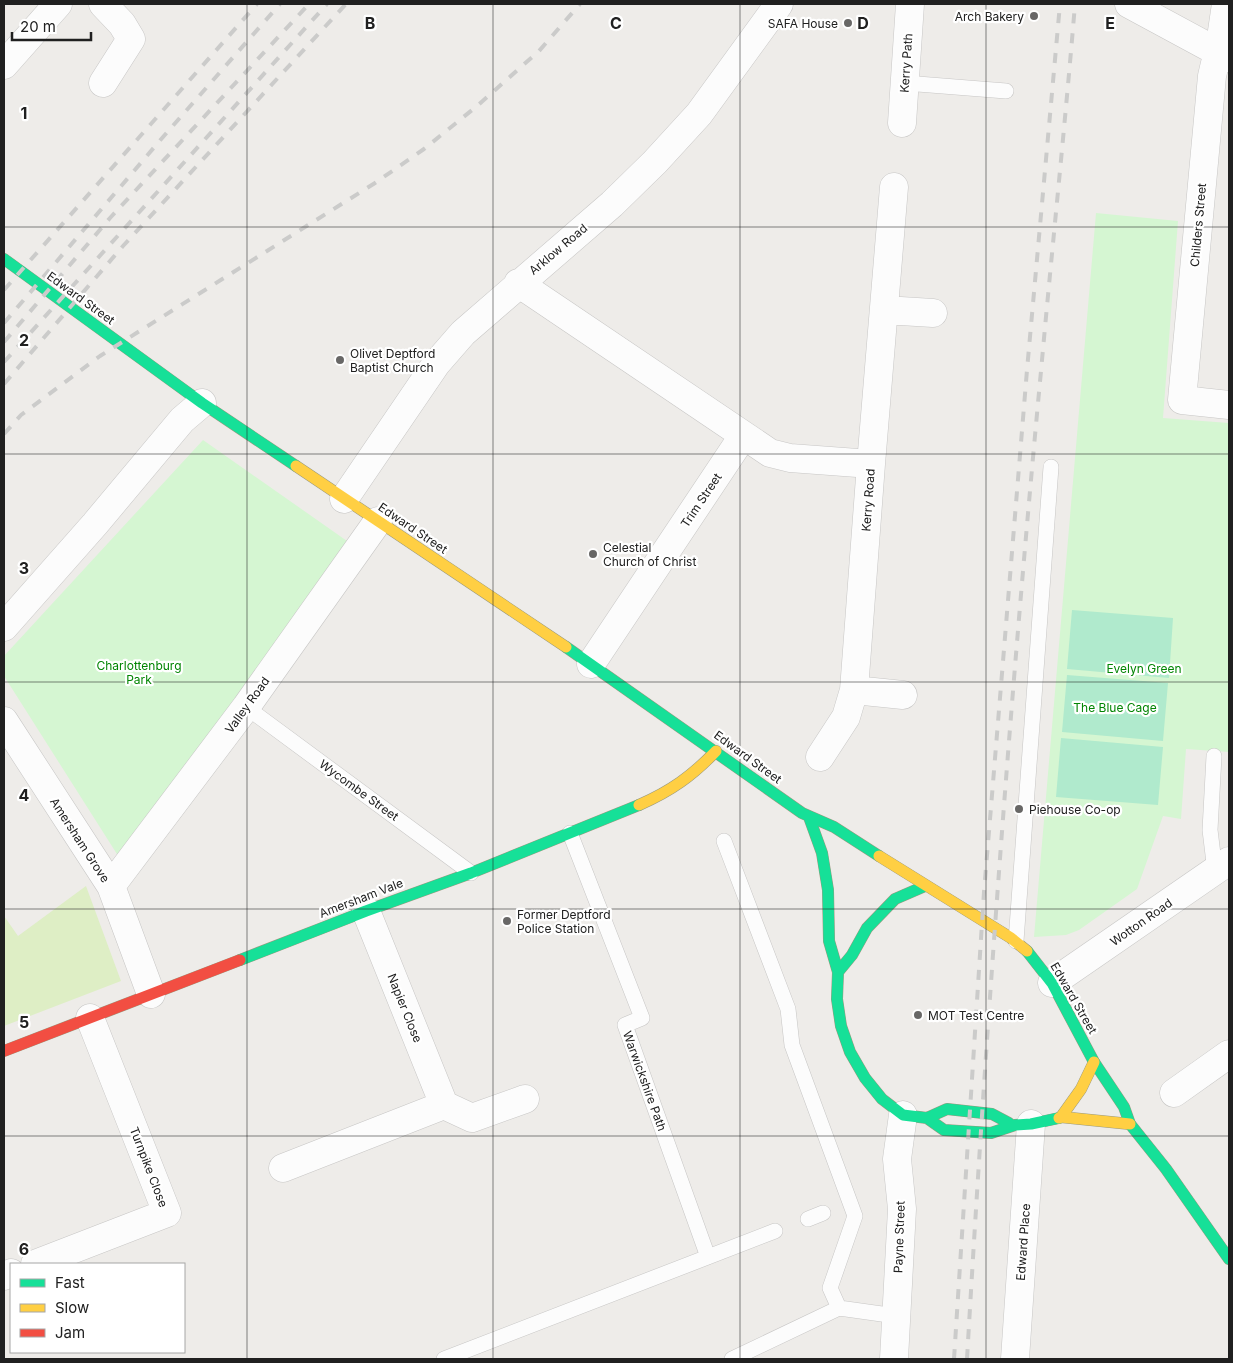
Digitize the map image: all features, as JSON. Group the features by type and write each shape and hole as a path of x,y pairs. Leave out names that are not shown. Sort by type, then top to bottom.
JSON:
{"street":[{"path":"6,59 58,4"},
{"path":"103,4 122,24 131,39 104,83"},
{"name":"Arklow Road","path":"344,499 436,364 463,333 612,204 655,162 699,114 779,4"},
{"name":"Kerry Path","path":"902,123 910,4"},
{"path":"1129,4 1223,55"},
{"name":"Childers Street","path":"1226,4 1221,38 1223,55 1212,76 1182,400 1229,405"},
{"name":"Kerry Road","path":"820,758 846,717 854,690 894,187"},
{"name":"Edward Street","path":"4,259 202,403 591,664 809,817 834,827 1026,949 1052,983 1094,1062 1124,1107 1130,1124 1166,1169 1229,1259"},
{"path":"518,284 770,453 790,458 871,464"},
{"path":"884,310 933,313"},
{"path":"4,627 95,524 182,420 202,403"},
{"name":"Trim Street","path":"591,664 743,436"},
{"name":"Valley Road","path":"111,886 246,707 378,521"},
{"path":"854,690 903,695"},
{"name":"Amersham Grove","path":"4,721 111,886 152,994"},
{"name":"Amersham Vale","path":"4,1051 570,834 668,792 691,777 716,751"},
{"path":"809,817 822,853 828,890 830,940 838,972 837,999 841,1026 850,1052 882,1099 944,1130 991,1133 1061,1117 1078,1120 1114,1120 1130,1124"},
{"name":"Wotton Road","path":"1052,983 1222,866"},
{"path":"838,972 852,954 867,928 895,899 925,886"},
{"name":"Napier Close","path":"366,911 444,1105"},
{"name":"Turnpike Close","path":"38,1263 167,1213 90,1018"},
{"path":"1174,1093 1229,1054"},
{"path":"1061,1117 1081,1089 1094,1062"},
{"path":"283,1168 444,1105 472,1118 525,1099"},
{"path":"915,1116 947,1109 992,1114 1023,1125"},
{"name":"Payne Street","path":"894,1359 902,1209 897,1160 915,1116"},
{"name":"Edward Place","path":"1015,1359 1023,1125"}],"lane":[{"path":"905,83 1006,91"},
{"path":"1016,941 1051,467"},
{"name":"Wycombe Street","path":"246,707 471,872"},
{"path":"1214,756 1210,830 1222,866"},
{"name":"Warwickshire Path","path":"570,834 642,1018 625,1024 708,1257"},
{"path":"724,841 788,1009 792,1045 855,1216 830,1288 839,1308"},
{"path":"808,1219 823,1213"},
{"path":"444,1359 775,1231"},
{"path":"732,1359 839,1308 896,1316"}],"green space":[{"name":"Evelyn Green","path":"1096,213 1178,221 1163,418 1229,423 1229,752 1186,749 1181,819 1163,816 1137,889 1079,930 1066,935 1034,937"},
{"name":"Charlottenburg Park","path":"203,440 357,548 129,873 4,676 4,656"},
{"path":"1072,610 1173,618 1169,678 1067,669"},
{"name":"The Blue Cage","path":"1067,675 1168,683 1163,741 1062,732"},
{"path":"1061,738 1163,747 1158,805 1056,797"},
{"path":"86,886 121,981 4,1026 4,916 18,936"}],"railway":[{"path":"4,290 257,4"},
{"path":"4,323 280,4"},
{"path":"4,342 110,218 309,4"},
{"path":"4,362 327,4"},
{"path":"4,384 123,246 346,4"},
{"path":"4,434 21,415 100,356 375,183 424,149 477,106 539,51 580,4"},
{"path":"954,1359 984,892 1027,370 1060,4"},
{"path":"967,1359 982,1112 1009,741 1075,4"}],"traffic: fast":[{"path":"4,259 202,403 296,466"},
{"path":"566,647 802,813 834,827 879,856"},
{"path":"240,960 471,873 639,805"},
{"path":"809,817 822,853 828,890 829,941 838,972"},
{"path":"925,886 895,899 867,928 852,955 838,972 837,999 841,1026 850,1052 865,1078 882,1099 903,1115 927,1118 944,1130 991,1133 1015,1125 1031,1124 1059,1118"},
{"path":"1027,951 1052,983 1094,1062 1124,1107 1130,1124 1166,1169 1229,1259"},
{"path":"927,1118 947,1109 992,1114 1009,1123"}],"traffic: slow":[{"path":"296,466 566,647"},
{"path":"639,805 680,782 716,751"},
{"path":"879,856 1011,938 1027,951"},
{"path":"1059,1118 1081,1089 1094,1062"},
{"path":"1061,1117 1130,1124"}],"traffic: jam":[{"path":"4,1051 240,960"}],"place":[{"name":"Arch Bakery","path":"1034,16"},
{"name":"SAFA House","path":"848,23"},
{"name":"Olivet Deptford Baptist Church","path":"340,360"},
{"name":"Celestial Church of Christ","path":"593,554"},
{"name":"Piehouse Co-op","path":"1019,809"},
{"name":"Former Deptford Police Station","path":"507,921"},
{"name":"MOT Test Centre","path":"918,1015"}]}
